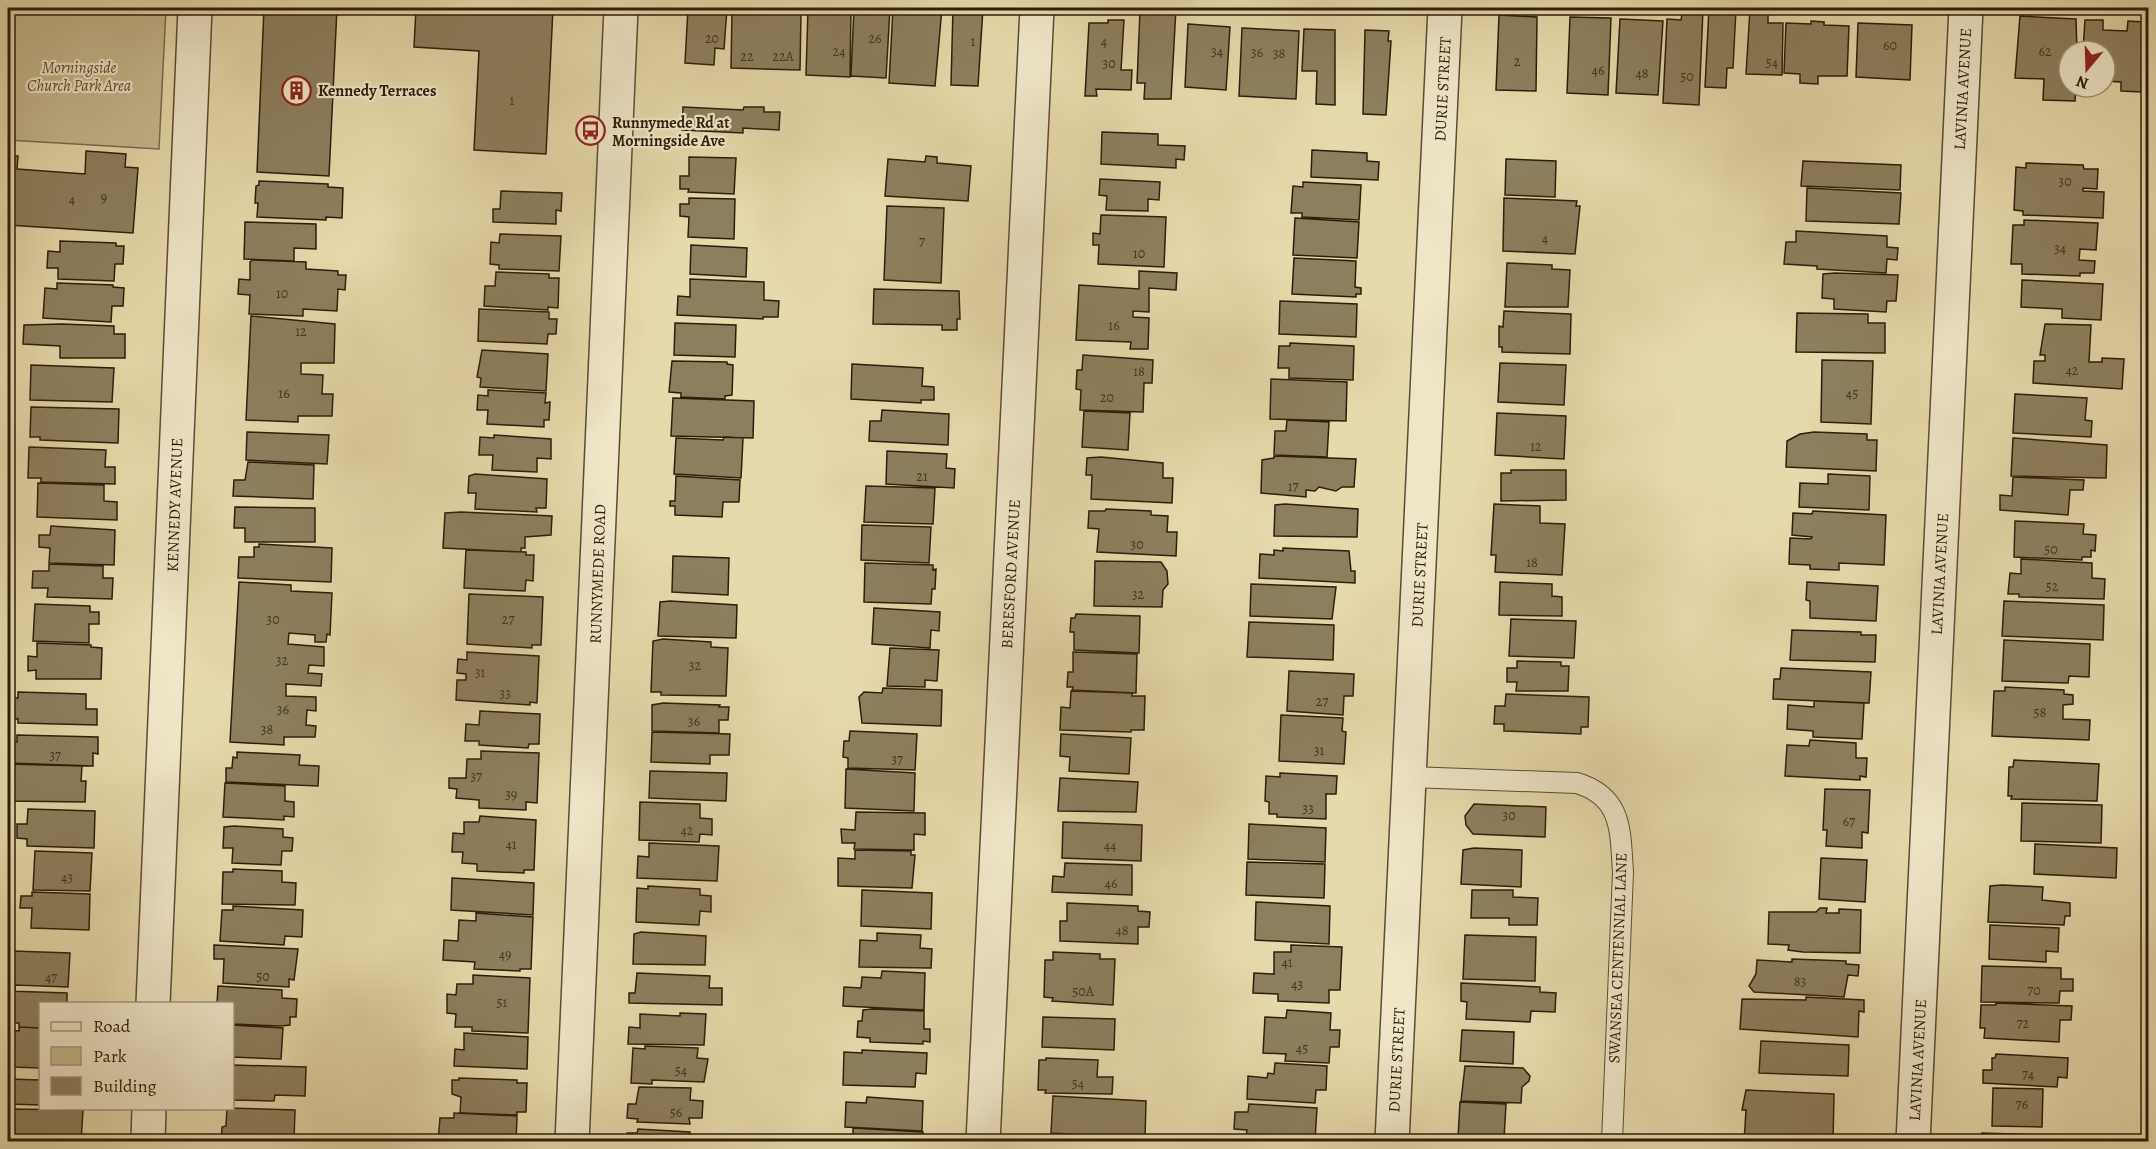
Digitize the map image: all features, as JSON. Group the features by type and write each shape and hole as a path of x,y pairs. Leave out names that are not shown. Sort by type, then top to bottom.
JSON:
{"street":[{"name":"KENNEDY AVENUE","path":"153,1002 195,8"},
{"name":"RUNNYMEDE ROAD","path":"572,1142 621,8"},
{"name":"BERESFORD AVENUE","path":"983,1142 1037,8"},
{"name":"DURIE STREET","path":"1392,1142 1446,8"},
{"name":"LAVINIA AVENUE","path":"1913,1142 1966,8"},
{"path":"148,1142 149,1110"}],"lane":[{"name":"SWANSEA CENTENNIAL LANE","path":"1410,777 1576,783 1591,787 1614,808 1620,829 1623,872 1612,1142"}],"green space":[{"name":"Morningside Church Park Area","path":"8,8 166,8 159,149 8,140"}],"building":[{"name":"Kennedy Terraces","path":"264,8 337,8 329,176 257,172"},
{"path":"416,8 553,8 546,154 474,150 479,51 414,47"},
{"path":"688,8 727,8 724,49 715,48 714,65 685,63"},
{"path":"808,8 851,8 850,77 806,75"},
{"path":"854,8 890,8 886,78 851,76"},
{"path":"893,8 942,8 935,86 889,83"},
{"path":"953,8 983,8 978,86 951,85"},
{"path":"1156,8 1176,8 1171,99 1144,99 1145,83 1137,83 1140,11 1156,12"},
{"path":"1683,8 1703,9 1699,105 1663,103 1667,19 1681,20"},
{"path":"1709,8 1736,9 1733,68 1727,68 1726,88 1705,87"},
{"path":"1750,9 1768,10 1768,23 1783,23 1782,75 1746,74"},
{"path":"732,10 760,10 760,14 775,14 775,11 801,12 800,70 731,68"},
{"path":"1499,15 1537,17 1536,91 1496,90"},
{"path":"2020,16 2076,19 2077,39 2057,39 2057,99 2075,99 2075,101 2043,100 2044,79 2015,78"},
{"path":"1570,17 1611,18 1608,95 1567,93"},
{"path":"1620,19 1663,21 1658,95 1616,93"},
{"path":"1108,20 1124,20 1121,70 1132,70 1131,90 1096,89 1097,96 1085,96 1089,23 1108,23"},
{"path":"2085,20 2103,20 2103,30 2127,31 2128,21 2144,22 2141,92 2121,91 2121,82 2117,82 2117,39 2084,39"},
{"path":"1811,21 1824,22 1824,25 1849,26 1847,76 1818,76 1818,84 1800,83 1800,74 1784,73 1786,23 1811,24"},
{"path":"2147,21 2148,101 2143,101"},
{"path":"1858,23 1912,25 1910,80 1856,77"},
{"path":"1188,24 1230,27 1226,90 1185,87"},
{"path":"1242,28 1299,31 1296,99 1239,96"},
{"path":"1304,29 1335,30 1335,105 1316,104 1317,71 1302,71"},
{"path":"1365,30 1389,31 1388,41 1391,41 1386,115 1363,114"},
{"path":"683,107 743,110 744,107 764,107 764,112 780,112 779,130 743,128 743,133 682,130"},
{"path":"1102,132 1158,134 1158,145 1185,146 1184,160 1176,159 1176,168 1101,164"},
{"path":"1312,150 1367,153 1367,161 1379,162 1378,180 1311,177"},
{"path":"86,151 126,154 125,167 138,168 133,233 8,225 8,156 18,156 17,169 85,174"},
{"path":"926,156 937,157 937,163 971,166 968,201 885,196 888,159 925,162"},
{"path":"689,157 736,158 734,194 688,192 689,189 680,189 680,176 689,176"},
{"path":"1506,159 1556,161 1555,197 1505,195"},
{"path":"1803,161 1901,165 1900,190 1801,186"},
{"path":"2026,163 2083,165 2084,169 2098,169 2097,189 2083,188 2083,191 2104,192 2103,218 2023,215 2023,211 2014,210 2016,167 2026,168"},
{"path":"1100,179 1160,182 1159,200 1148,199 1148,211 1106,210 1107,196 1099,195"},
{"path":"259,181 328,184 328,187 343,188 342,218 326,217 326,220 257,217 258,203 255,203 256,186 259,185"},
{"path":"1303,182 1361,185 1359,220 1302,217 1302,213 1291,213 1293,186 1303,187"},
{"path":"1807,188 1901,193 1899,224 1806,221"},
{"path":"501,191 562,193 561,211 556,210 556,224 493,222 493,209 500,209"},
{"path":"689,198 735,199 734,239 688,237 689,217 680,216 680,204 689,204"},
{"path":"1504,198 1577,201 1576,206 1580,206 1575,254 1503,251"},
{"path":"887,206 944,208 941,283 884,280"},
{"path":"1101,215 1166,217 1164,267 1098,264 1099,245 1093,245 1093,233 1100,234"},
{"path":"1295,218 1359,222 1357,258 1293,255"},
{"path":"2024,220 2098,223 2096,250 2080,249 2079,260 2095,261 2094,273 2080,273 2080,276 2022,274 2022,264 2011,264 2013,225 2024,225"},
{"path":"245,222 316,224 316,249 294,248 294,261 244,259"},
{"path":"1796,231 1887,236 1887,247 1898,248 1897,260 1887,259 1886,273 1817,269 1817,266 1784,264 1786,242 1796,242"},
{"path":"500,234 561,236 559,271 499,269 499,265 490,264 491,242 499,243"},
{"path":"60,241 116,243 116,246 124,246 123,264 115,264 114,281 58,279 58,268 47,268 48,251 60,252"},
{"path":"691,245 747,248 746,277 690,274"},
{"path":"1294,258 1356,261 1355,287 1361,288 1361,294 1356,294 1356,297 1292,294"},
{"path":"253,260 306,262 306,269 338,271 338,275 346,275 345,290 338,289 337,311 303,309 303,316 249,314 250,295 238,294 239,279 250,280 250,262"},
{"path":"1507,263 1552,265 1552,269 1570,270 1568,307 1505,307"},
{"path":"1139,271 1177,273 1176,290 1149,288 1149,312 1133,311 1133,317 1149,318 1148,349 1130,349 1131,342 1076,340 1079,285 1139,289"},
{"path":"496,272 549,274 549,278 559,278 558,308 548,307 548,310 484,306 485,286 495,286"},
{"path":"1823,274 1898,275 1896,301 1887,301 1886,312 1834,309 1834,299 1822,298"},
{"path":"690,279 764,282 764,300 779,301 778,317 763,317 763,319 677,315 678,296 690,297"},
{"path":"2022,280 2103,284 2101,320 2062,318 2062,309 2021,307"},
{"path":"57,283 113,285 113,287 124,288 123,306 112,306 111,322 43,318 45,288 57,289"},
{"path":"874,289 959,291 960,319 957,319 957,330 942,330 942,325 873,324"},
{"path":"1280,301 1357,304 1356,337 1279,334"},
{"path":"479,309 549,312 549,319 557,319 556,334 548,334 547,344 478,341"},
{"path":"1504,311 1571,314 1570,354 1502,352 1502,347 1499,347 1499,326 1503,327"},
{"path":"1797,313 1868,314 1868,323 1885,323 1885,353 1796,352"},
{"path":"251,316 335,324 334,363 301,363 301,374 323,375 322,394 333,394 332,416 298,416 298,422 246,420"},
{"path":"675,323 736,325 735,357 674,355"},
{"path":"2045,324 2091,325 2089,362 2102,362 2102,358 2124,359 2122,389 2033,383 2034,361 2045,361 2045,355 2040,355"},
{"path":"24,325 114,326 114,334 125,334 125,358 60,358 60,346 23,344"},
{"path":"1290,343 1354,346 1353,380 1289,378 1289,368 1278,368 1279,346 1290,346"},
{"path":"482,350 548,354 546,391 480,387 481,378 477,377"},
{"path":"1083,355 1153,360 1152,383 1144,383 1143,412 1080,410 1081,390 1076,389 1077,370 1082,370"},
{"path":"1822,360 1873,361 1871,424 1821,422"},
{"path":"672,361 727,362 733,365 732,395 725,396 725,399 681,397 681,393 669,392"},
{"path":"1500,363 1566,365 1564,405 1498,402"},
{"path":"852,364 923,368 922,386 934,387 934,400 921,400 921,403 851,399"},
{"path":"31,365 114,368 112,402 30,400"},
{"path":"1271,379 1347,382 1346,421 1270,419"},
{"path":"488,390 546,393 545,403 550,402 549,420 544,420 544,427 487,424 488,410 477,410 478,395 488,396"},
{"path":"2015,394 2087,398 2085,420 2092,421 2091,437 2013,433"},
{"path":"673,398 754,401 753,438 671,436"},
{"path":"31,407 119,409 118,443 40,440 40,437 30,437"},
{"path":"882,410 949,414 948,445 869,441 870,421 881,421"},
{"path":"1084,411 1130,413 1128,450 1082,447"},
{"path":"1497,413 1566,416 1564,459 1495,455"},
{"path":"1287,420 1329,422 1327,457 1274,455 1275,431 1286,431"},
{"path":"247,432 329,435 327,464 246,460"},
{"path":"1814,432 1867,434 1867,440 1877,440 1876,471 1786,467 1787,441 1800,434"},
{"path":"494,435 551,439 551,459 537,458 537,472 492,470 493,455 479,455 480,437 494,438"},
{"path":"724,437 743,438 741,478 674,474 676,438 723,440"},
{"path":"2013,438 2107,445 2106,478 2011,476"},
{"path":"29,447 106,450 105,467 115,467 115,484 41,482 41,478 28,478"},
{"path":"887,451 947,454 946,468 955,469 954,488 886,484"},
{"path":"1274,456 1356,459 1354,487 1342,487 1336,491 1319,487 1315,491 1306,490 1306,497 1261,493 1262,460 1274,458"},
{"path":"1101,457 1163,463 1163,478 1173,478 1172,503 1091,499 1092,475 1086,475 1087,458"},
{"path":"248,462 314,465 313,499 233,496 234,480 245,480"},
{"path":"1511,470 1566,470 1566,500 1501,501 1501,473 1511,473"},
{"path":"475,474 547,479 546,508 536,508 537,512 475,509 476,493 468,493 469,476"},
{"path":"1828,474 1870,476 1869,510 1799,507 1800,483 1828,484"},
{"path":"676,476 740,480 739,502 723,502 722,517 675,515 675,506 670,506 670,501 675,501"},
{"path":"2013,477 2084,480 2083,490 2070,490 2068,515 2000,510 2000,495 2012,496"},
{"path":"38,483 104,485 104,501 117,502 117,520 37,517"},
{"path":"866,486 935,488 933,524 864,522"},
{"path":"1494,504 1540,506 1540,523 1565,524 1562,575 1495,572 1496,555 1491,555"},
{"path":"1275,505 1358,509 1357,537 1274,536"},
{"path":"235,507 315,508 315,542 245,542 245,528 234,528"},
{"path":"1106,509 1151,511 1151,515 1168,516 1167,532 1177,532 1176,556 1097,552 1099,529 1088,528 1089,511 1105,511"},
{"path":"1813,511 1886,515 1884,565 1839,563 1839,570 1810,569 1810,565 1789,564 1790,538 1811,539 1812,537 1792,535 1793,513 1812,514"},
{"path":"445,513 552,516 551,535 525,537 525,548 521,548 521,552 443,548"},
{"path":"2015,521 2084,524 2083,534 2096,535 2095,551 2091,550 2091,557 2082,557 2082,560 2014,557"},
{"path":"862,525 931,527 929,563 861,560"},
{"path":"51,526 115,530 114,565 49,563 50,548 39,547 39,535 50,535"},
{"path":"259,544 332,548 331,582 238,578 239,557 254,557 254,547 259,547"},
{"path":"1283,548 1349,551 1351,571 1355,571 1355,583 1259,578 1260,554 1274,555 1274,550 1283,551"},
{"path":"466,550 526,552 526,555 534,555 533,581 526,580 525,591 464,588"},
{"path":"673,556 729,558 728,595 672,592"},
{"path":"2021,559 2092,563 2092,578 2105,579 2104,599 2019,597 2019,594 2008,594 2010,573 2021,574"},
{"path":"1095,561 1161,562 1167,571 1168,584 1163,590 1162,607 1094,606"},
{"path":"865,563 933,565 933,570 936,569 935,589 932,589 931,604 864,602"},
{"path":"49,564 103,566 103,578 113,578 112,599 47,597 48,588 32,588 33,571 49,571"},
{"path":"239,582 291,585 291,591 332,593 330,635 327,634 326,642 315,642 315,635 289,633 288,644 324,647 324,666 309,665 308,673 322,674 321,686 286,684 286,696 316,697 316,711 307,710 306,725 316,726 315,737 284,737 284,745 230,742"},
{"path":"1500,582 1552,584 1552,596 1562,597 1562,616 1499,615"},
{"path":"1807,582 1878,586 1876,621 1810,618 1810,601 1806,600"},
{"path":"1251,584 1336,587 1332,619 1250,616"},
{"path":"469,594 543,597 541,645 532,645 532,648 467,644"},
{"path":"2004,601 2104,605 2103,640 2002,636"},
{"path":"660,602 737,605 736,638 658,636"},
{"path":"35,604 90,606 90,612 99,612 99,624 89,624 89,643 33,641"},
{"path":"874,608 940,612 939,631 931,630 930,648 872,644"},
{"path":"1076,614 1140,616 1139,653 1074,650 1074,632 1070,632 1071,618 1075,618"},
{"path":"1511,619 1576,621 1574,658 1509,656"},
{"path":"1249,622 1334,625 1333,660 1247,657"},
{"path":"1792,630 1861,632 1861,635 1876,635 1875,662 1790,660"},
{"path":"663,639 711,642 711,647 728,648 726,696 661,695 661,692 651,692 653,641"},
{"path":"2004,640 2090,644 2089,677 2069,676 2068,683 2002,681"},
{"path":"37,643 91,645 91,647 102,648 101,679 36,679 36,670 28,671 28,656 37,657"},
{"path":"890,648 939,650 937,681 925,680 925,687 887,686"},
{"path":"467,652 539,656 537,703 530,702 530,705 456,700 457,680 466,680 466,674 457,673 458,659 467,660"},
{"path":"1073,652 1137,654 1136,693 1072,690 1073,687 1067,687 1068,672 1073,672"},
{"path":"1517,661 1561,662 1561,666 1569,666 1568,691 1516,691 1517,682 1507,682 1507,668 1517,668"},
{"path":"1781,668 1871,672 1869,703 1773,699 1774,679 1780,679"},
{"path":"1289,671 1354,674 1353,696 1344,696 1343,715 1287,711"},
{"path":"2005,687 2064,690 2064,694 2073,695 2073,704 2063,705 2063,719 2090,720 2089,740 1992,736 1994,691 2005,691"},
{"path":"883,688 942,690 941,726 862,723 859,697 864,692 882,693"},
{"path":"1071,691 1132,693 1132,696 1145,696 1144,730 1131,730 1131,732 1060,730 1061,707 1070,708"},
{"path":"18,692 86,694 86,709 97,709 97,725 18,723 18,719 8,719 8,698 18,698"},
{"path":"1506,694 1589,697 1588,727 1581,727 1581,734 1504,731 1504,724 1494,724 1495,706 1505,706"},
{"path":"1814,701 1864,703 1862,739 1813,737 1813,731 1787,729 1788,705 1814,707"},
{"path":"663,703 729,707 728,720 719,720 719,733 652,731 652,705"},
{"path":"480,711 540,714 539,744 529,744 528,748 479,745 479,741 465,741 466,724 479,725"},
{"path":"1281,715 1343,718 1342,731 1346,732 1344,764 1279,761"},
{"path":"850,731 917,734 915,770 848,768 848,758 843,757 844,741 849,741"},
{"path":"652,732 730,734 729,755 710,755 710,764 651,762"},
{"path":"1061,734 1131,738 1129,774 1069,771 1070,757 1060,756"},
{"path":"17,735 98,737 98,754 93,753 93,766 8,763 8,742 17,742"},
{"path":"1810,740 1856,743 1856,758 1867,758 1866,777 1860,776 1860,780 1785,776 1787,745 1809,746"},
{"path":"481,751 539,753 537,803 526,802 526,810 479,808 479,800 456,798 457,789 449,788 449,778 466,778 467,759 481,759"},
{"path":"237,752 300,755 299,765 319,766 318,786 226,782 226,768 232,768 233,757 237,758"},
{"path":"2014,760 2099,764 2097,801 2011,799 2012,796 2008,796 2009,767 2013,767"},
{"path":"8,764 82,766 81,781 86,781 85,802 8,801"},
{"path":"846,769 915,773 914,811 845,808"},
{"path":"650,771 727,773 726,801 649,798"},
{"path":"1280,773 1337,776 1336,794 1326,794 1326,819 1277,817 1277,814 1269,814 1269,802 1265,801 1266,776 1280,777"},
{"path":"1060,778 1138,782 1136,812 1058,811"},
{"path":"225,783 285,786 285,801 294,802 294,817 284,816 284,820 223,817"},
{"path":"1825,789 1870,790 1868,833 1862,832 1862,848 1826,846 1827,830 1823,830"},
{"path":"640,802 700,804 700,818 712,819 712,835 700,834 699,842 639,840"},
{"path":"2022,803 2102,805 2101,843 2021,841"},
{"path":"1474,804 1546,807 1545,837 1473,834 1466,825 1465,816"},
{"path":"28,809 95,811 94,848 27,846 27,839 17,838 17,824 27,824"},
{"path":"856,812 925,813 925,835 914,834 914,850 854,849 855,843 842,843 841,829 855,830"},
{"path":"480,816 536,820 534,870 524,870 524,873 477,871 477,864 462,863 463,852 452,852 453,833 464,834 464,822 479,822"},
{"path":"1063,822 1142,825 1141,861 1062,858"},
{"path":"1249,824 1326,828 1325,862 1248,859"},
{"path":"224,827 283,829 283,837 293,838 292,851 282,851 281,865 232,863 233,848 223,848"},
{"path":"649,843 719,846 717,881 637,878 638,856 649,857"},
{"path":"2035,844 2117,848 2116,878 2034,874"},
{"path":"1474,848 1522,850 1521,887 1461,884 1463,850"},
{"path":"855,850 911,851 911,855 915,855 912,888 838,886 838,858 855,859"},
{"path":"35,851 92,853 90,891 33,890"},
{"path":"1821,858 1867,860 1865,902 1819,899"},
{"path":"1247,862 1325,864 1324,898 1246,895"},
{"path":"1065,863 1132,865 1132,895 1052,892 1053,876 1064,877"},
{"path":"233,869 282,871 282,882 296,883 295,905 222,904 223,872 233,872"},
{"path":"452,878 534,883 533,915 451,910"},
{"path":"648,886 700,889 700,895 711,896 711,912 700,911 699,925 636,922 637,888 648,889"},
{"path":"1990,886 2043,887 2042,900 2070,903 2070,916 2065,916 2064,925 1988,922"},
{"path":"862,890 932,893 931,929 861,926"},
{"path":"1472,890 1513,890 1513,897 1538,898 1537,925 1509,925 1509,918 1471,918"},
{"path":"32,892 90,894 89,930 31,928 32,908 20,908 21,896 32,896"},
{"path":"1256,902 1330,906 1329,944 1255,940"},
{"path":"1067,903 1138,906 1138,911 1150,912 1149,927 1138,927 1138,944 1060,941 1060,921 1067,921"},
{"path":"233,906 303,910 302,937 285,936 284,945 220,941 222,910 233,910"},
{"path":"1820,908 1827,908 1826,913 1839,913 1839,909 1861,910 1860,953 1803,952 1788,950 1789,945 1768,944 1769,912 1816,912"},
{"path":"476,913 533,917 531,969 520,969 520,971 474,969 475,962 443,960 444,940 458,941 459,920 476,921"},
{"path":"1990,925 2059,928 2058,952 2046,951 2046,962 1989,959"},
{"path":"641,932 706,936 705,965 633,964 634,934"},
{"path":"877,933 921,935 920,948 932,949 931,968 859,967 860,940 877,941"},
{"path":"1465,935 1536,937 1535,981 1463,979"},
{"path":"214,945 298,949 294,980 289,979 289,987 223,983 224,959 214,959"},
{"path":"1291,945 1342,947 1340,990 1329,990 1329,1003 1278,1001 1278,994 1253,993 1254,973 1274,974 1274,952 1291,952"},
{"path":"13,951 70,953 68,987 15,985 15,990 8,989 8,963 13,963"},
{"path":"1053,952 1100,954 1100,959 1115,959 1113,1005 1052,1001 1053,998 1044,997 1045,960 1053,960"},
{"path":"1792,959 1846,961 1846,964 1859,965 1858,976 1848,975 1844,997 1754,992 1749,986 1756,974 1757,960 1792,962"},
{"path":"1982,966 2061,968 2061,979 2073,979 2073,991 2060,991 2059,1003 1981,1002"},
{"path":"882,971 925,973 924,1010 843,1006 844,987 861,988 862,977 881,978"},
{"path":"637,973 710,976 709,988 722,988 722,1005 629,1003 629,993 635,993"},
{"path":"473,975 530,978 528,1033 472,1031 472,1027 455,1027 456,1014 447,1013 447,994 456,995 457,984 473,984"},
{"path":"1461,983 1540,987 1540,992 1556,993 1555,1012 1531,1011 1530,1022 1466,1019 1467,1002 1461,1001"},
{"path":"218,986 282,990 282,998 297,999 296,1017 290,1017 290,1025 234,1024 234,1002 217,1002"},
{"path":"8,991 67,993 67,1002 39,1002 39,1028 19,1027 19,1023 8,1023"},
{"path":"1806,997 1864,1000 1864,1012 1859,1011 1858,1037 1740,1029 1742,999 1806,1000"},
{"path":"1996,1003 2072,1006 2071,1020 2060,1020 2059,1042 1984,1038 1985,1028 1980,1028 1981,1005 1996,1005"},
{"path":"863,1010 924,1011 924,1029 930,1029 930,1042 923,1041 923,1044 870,1042 870,1038 857,1037 858,1021 862,1021"},
{"path":"1287,1010 1331,1013 1330,1030 1340,1030 1339,1047 1330,1047 1329,1063 1285,1061 1286,1054 1263,1053 1265,1017 1286,1018"},
{"path":"680,1013 706,1014 704,1045 628,1044 629,1027 640,1028 640,1014 680,1016"},
{"path":"1043,1017 1115,1019 1114,1050 1042,1047"},
{"path":"234,1025 283,1028 281,1059 234,1057"},
{"path":"19,1027 39,1028 39,1068 12,1067 13,1062 8,1062 8,1030 19,1031"},
{"path":"1462,1030 1514,1032 1513,1064 1460,1061"},
{"path":"464,1033 528,1037 527,1069 454,1066 455,1049 464,1050"},
{"path":"1761,1041 1849,1045 1848,1076 1759,1073"},
{"path":"645,1046 698,1048 697,1058 708,1059 704,1082 652,1080 652,1084 631,1083 633,1048 645,1049"},
{"path":"862,1050 927,1053 926,1074 916,1073 915,1087 843,1085 844,1052 862,1053"},
{"path":"1996,1054 2068,1058 2067,1078 2058,1077 2057,1087 1983,1083 1983,1070 1992,1070 1992,1058 1995,1058"},
{"path":"1046,1058 1098,1060 1097,1077 1113,1077 1112,1094 1045,1093 1046,1090 1038,1090 1039,1060 1046,1060"},
{"path":"1275,1063 1327,1066 1326,1090 1316,1090 1315,1103 1247,1099 1248,1076 1267,1078 1268,1073 1274,1074"},
{"path":"234,1065 306,1067 305,1096 275,1095 274,1101 234,1100"},
{"path":"1465,1066 1523,1068 1530,1076 1529,1081 1522,1087 1521,1103 1461,1101"},
{"path":"459,1078 517,1080 517,1083 527,1083 526,1112 517,1112 517,1115 460,1113 461,1097 452,1094 452,1080 459,1080"},
{"path":"8,1079 39,1080 39,1105 8,1104"},
{"path":"639,1087 691,1088 690,1100 703,1101 702,1118 689,1118 690,1124 637,1122 638,1119 627,1118 628,1104 636,1104"},
{"path":"1993,1088 2043,1089 2042,1127 1992,1126"},
{"path":"1746,1090 1834,1094 1833,1142 1744,1142 1746,1110 1742,1110"},
{"path":"1053,1096 1146,1101 1145,1138 1051,1133"},
{"path":"867,1097 923,1101 922,1131 845,1127 846,1102 866,1103"},
{"path":"1460,1102 1506,1104 1504,1139 1458,1138"},
{"path":"1249,1104 1317,1108 1315,1140 1246,1137 1247,1130 1234,1129 1235,1112 1248,1112"},
{"path":"234,1108 295,1110 294,1142 221,1142 222,1127 226,1126 227,1110"},
{"path":"8,1109 83,1110 81,1142 8,1142"},
{"path":"454,1113 517,1116 516,1142 438,1142 440,1118 454,1118"},
{"path":"853,1128 923,1132 922,1142 853,1142"},
{"path":"638,1129 690,1132 690,1135 699,1136 699,1142 627,1142 627,1133 637,1133"},
{"path":"1982,1133 2039,1135 2039,1142 1982,1142"}],"place":[{"name":"Kennedy Terraces","path":"297,90"},
{"name":"Runnymede Rd at Morningside Ave","path":"591,131"}]}
